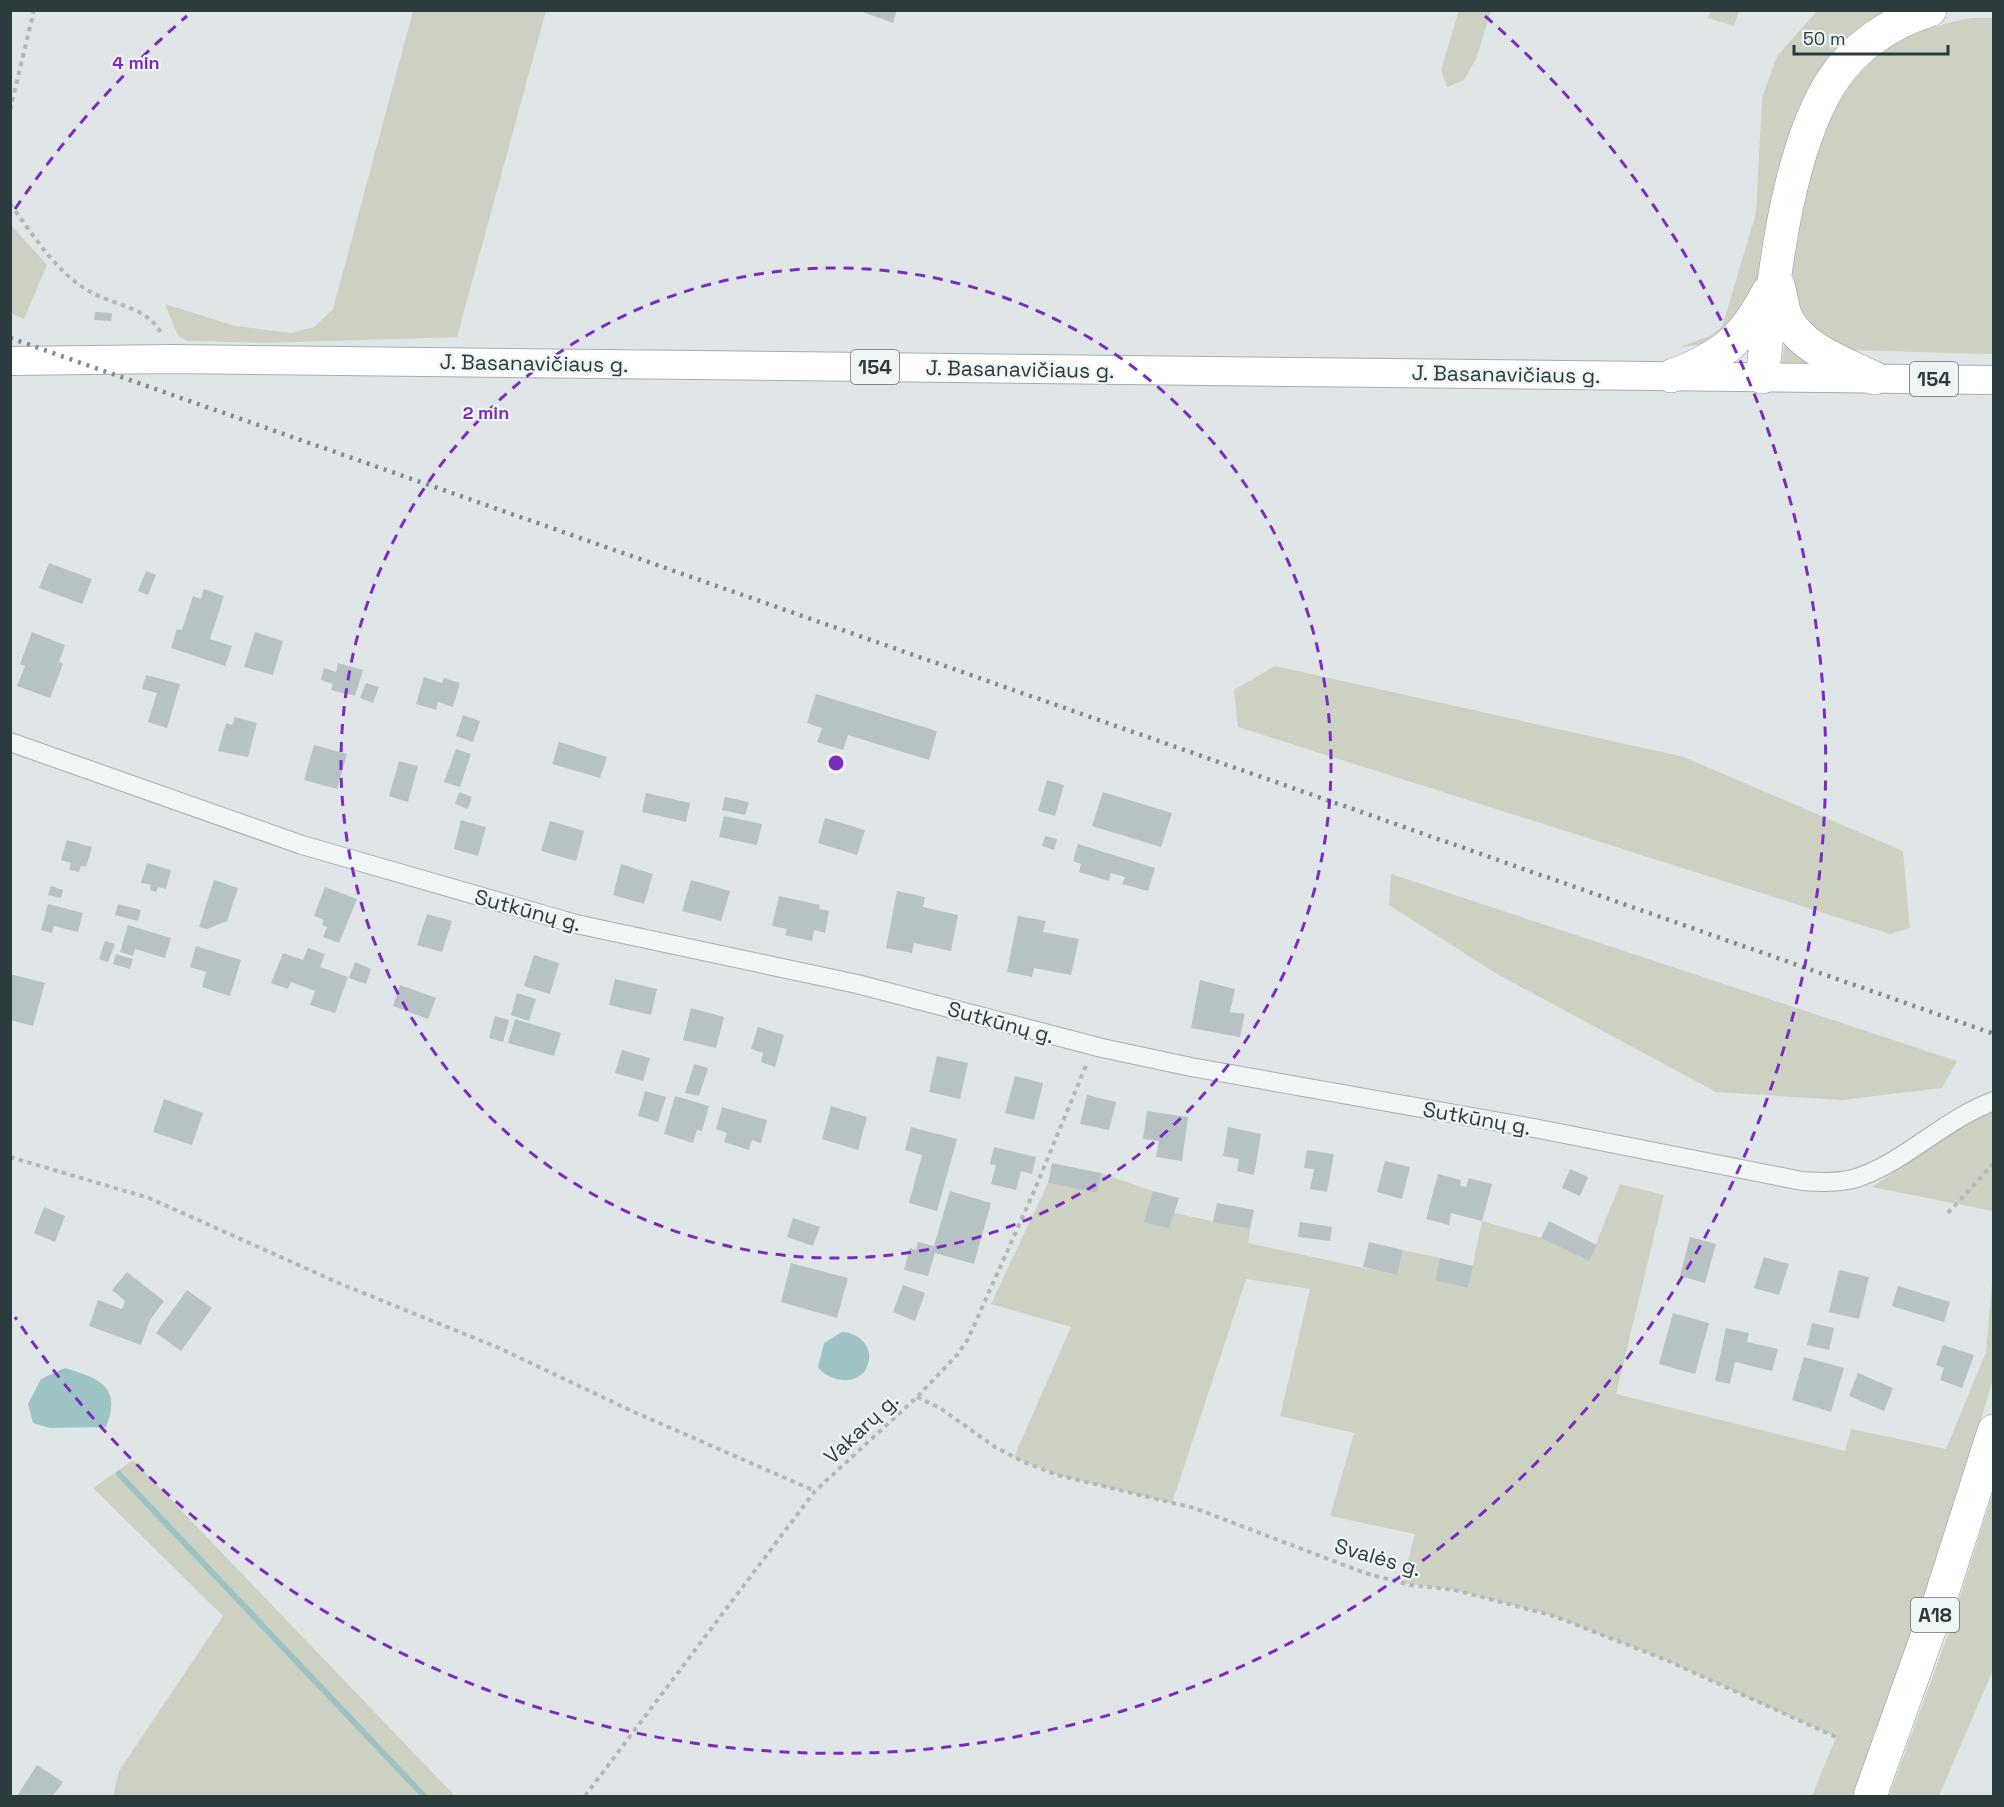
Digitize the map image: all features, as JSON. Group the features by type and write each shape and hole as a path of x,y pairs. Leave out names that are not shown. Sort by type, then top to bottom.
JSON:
{"highway":[{"path":"1762,377 1776,277 1799,158 1811,121 1832,81 1855,53 1872,39 1900,22 1930,10"},
{"path":"1671,376 1701,365 1723,352 1742,335 1755,317 1776,277"},
{"path":"1776,277 1786,317 1802,338 1825,354 1874,378"},
{"name":"A18","path":"1870,1797 1940,1600 1994,1431"}],"main road":[{"name":"J. Basanavičiaus g.","path":"10,362 171,359 1994,380"}],"street":[{"name":"Sutkūnų g.","path":"10,742 302,844 576,924 857,984 1094,1046 1191,1067 1539,1129 1802,1181 1831,1182 1853,1179 1876,1169 1969,1109 1994,1101"}],"path":[{"path":"10,110 34,10"},
{"path":"10,204 54,262 81,286 149,318 159,327 171,359"},
{"name":"Vakarų g.","path":"585,1797 815,1491 917,1397 957,1355 968,1339 1035,1189 1094,1046"},
{"path":"10,1157 149,1198 341,1284 499,1348 634,1412 815,1491"},
{"path":"1948,1213 1994,1163"},
{"name":"Svalės g.","path":"917,1397 940,1408 995,1447 1057,1475 1194,1508 1365,1573 1410,1585 1455,1590 1554,1616 1666,1660 1836,1737"}],"green space":[{"path":"1459,10 1491,11 1476,59 1464,80 1447,87 1441,70"},
{"path":"1711,10 1739,11 1734,26 1708,18"},
{"path":"413,11 546,11 457,337 266,343 188,341 178,336 165,304 235,326 292,333 314,327 333,309"},
{"path":"1817,11 1892,11 1850,38 1752,310 1710,344 1680,347 1710,336 1722,327 1756,213 1762,98 1777,56"},
{"path":"1971,18 1993,18 1993,354 1844,350 1807,329 1793,286 1793,263 1799,226 1809,180 1823,135 1833,114 1858,75 1885,50 1920,32"},
{"path":"11,225 47,265 24,319 11,313"},
{"path":"1786,337 1823,365 1781,365"},
{"path":"1275,666 1684,757 1903,851 1910,928 1890,934 1238,727 1234,690"},
{"path":"1391,874 1957,1061 1942,1088 1842,1100 1716,1092 1497,974 1389,905"},
{"path":"1993,1109 1993,1211 1872,1187 1982,1113"},
{"path":"1101,1173 1153,1191 1145,1222 1169,1229 1174,1213 1250,1229 1248,1243 1397,1275 1403,1250 1440,1258 1435,1280 1468,1288 1482,1221 1541,1238 1589,1261 1620,1184 1664,1195 1616,1394 1845,1451 1851,1429 1946,1449 1986,1352 1993,1271 1993,1379 1945,1541 1853,1796 1812,1796 1836,1737 1666,1660 1554,1616 1455,1590 1402,1583 1415,1534 1330,1516 1354,1433 1280,1416 1310,1289 1246,1279 1172,1503 1057,1475 1014,1457 1071,1327 991,1304 1048,1183 1096,1193"},
{"path":"133,1460 455,1796 113,1796 119,1771 223,1616 93,1488"},
{"path":"1993,1492 1993,1670 1939,1796 1889,1796 1949,1632"}],"water":[{"path":"842,1332 859,1338 867,1346 869,1352 865,1371 859,1376 845,1380 830,1377 818,1367 824,1343"},
{"path":"65,1368 88,1376 105,1386 111,1402 106,1427 50,1428 33,1423 28,1404 41,1379"}],"building":[{"path":"857,10 897,10 893,23"},
{"path":"95,312 112,313 111,321 94,320"},
{"path":"49,563 92,579 82,604 39,588"},
{"path":"146,571 156,575 148,595 138,591"},
{"path":"204,589 224,596 210,639 232,646 225,666 171,648 177,629 182,630 193,596 201,599"},
{"path":"32,632 65,645 59,662 63,664 50,698 17,686 25,666 20,664"},
{"path":"255,632 283,641 273,675 244,667"},
{"path":"338,663 363,670 355,696 331,690 333,684 321,680 324,668 336,672"},
{"path":"146,675 180,684 167,728 148,722 157,693 142,689"},
{"path":"424,677 442,683 444,678 460,683 453,707 438,702 436,710 416,704"},
{"path":"366,683 379,687 373,703 360,698"},
{"path":"816,694 937,731 929,760 848,735 843,750 817,742 822,728 807,723"},
{"path":"463,715 480,721 473,742 456,736"},
{"path":"235,717 257,723 248,757 218,751 226,723 232,725"},
{"path":"559,742 607,757 600,778 552,764"},
{"path":"314,745 347,754 337,789 304,780"},
{"path":"456,749 471,754 460,787 444,782"},
{"path":"399,761 418,766 408,802 389,796"},
{"path":"1047,780 1064,785 1055,816 1038,811"},
{"path":"459,792 472,797 468,809 455,804"},
{"path":"1103,792 1172,813 1161,847 1092,826"},
{"path":"646,793 690,803 686,822 642,812"},
{"path":"725,797 749,802 745,815 722,810"},
{"path":"724,816 762,824 757,845 719,837"},
{"path":"825,818 865,830 857,855 818,843"},
{"path":"461,820 486,827 478,856 454,849"},
{"path":"550,821 584,831 576,861 541,851"},
{"path":"1045,836 1057,839 1054,850 1042,846"},
{"path":"67,840 92,847 86,867 81,866 79,872 69,870 71,863 61,860"},
{"path":"1078,844 1155,868 1148,891 1122,884 1125,877 1111,873 1109,881 1079,872 1081,864 1073,861"},
{"path":"147,863 171,870 166,889 158,887 156,892 150,890 151,885 141,883"},
{"path":"621,864 653,874 644,904 613,895"},
{"path":"214,880 238,888 227,921 207,929 199,927"},
{"path":"691,880 730,891 721,921 682,911"},
{"path":"51,886 63,890 61,898 48,895"},
{"path":"325,887 357,899 339,943 323,937 327,927 322,925 324,920 314,916"},
{"path":"897,891 925,897 923,907 958,915 951,951 914,943 912,953 886,948"},
{"path":"779,896 820,905 819,909 829,911 825,933 814,930 812,941 785,935 787,929 772,926"},
{"path":"48,904 83,913 78,932 54,926 52,933 41,930"},
{"path":"118,904 141,910 138,921 115,915"},
{"path":"427,914 452,921 442,952 417,945"},
{"path":"1018,916 1046,921 1043,932 1079,939 1071,975 1034,968 1032,977 1007,972"},
{"path":"128,925 171,938 165,958 135,949 133,956 120,952"},
{"path":"105,941 115,944 108,962 99,959"},
{"path":"196,946 241,960 230,996 202,987 206,972 190,967"},
{"path":"308,948 325,954 320,967 348,977 335,1013 310,1005 315,991 291,982 288,989 271,983 283,953 303,960"},
{"path":"116,954 133,959 130,969 113,964"},
{"path":"534,955 559,963 550,994 524,986"},
{"path":"355,962 371,969 366,984 349,978"},
{"path":"10,974 45,983 33,1026 10,1020"},
{"path":"615,979 657,989 651,1015 609,1005"},
{"path":"1200,980 1235,989 1230,1012 1245,1014 1240,1037 1191,1028"},
{"path":"400,985 436,998 428,1019 393,1006"},
{"path":"517,993 536,999 529,1021 511,1015"},
{"path":"691,1008 724,1017 716,1048 683,1040"},
{"path":"495,1016 509,1020 503,1042 489,1038"},
{"path":"515,1019 561,1033 554,1056 508,1043"},
{"path":"758,1027 784,1035 775,1067 761,1062 763,1053 751,1049"},
{"path":"622,1050 650,1058 643,1081 615,1073"},
{"path":"937,1056 968,1063 960,1099 929,1092"},
{"path":"694,1064 708,1068 699,1096 685,1093"},
{"path":"1015,1076 1043,1083 1034,1120 1005,1113"},
{"path":"645,1091 666,1097 658,1122 638,1116"},
{"path":"1087,1095 1116,1102 1109,1130 1080,1124"},
{"path":"675,1096 709,1106 702,1131 697,1130 693,1143 664,1134"},
{"path":"164,1099 203,1113 192,1145 153,1132"},
{"path":"831,1106 867,1117 858,1150 822,1139"},
{"path":"722,1107 767,1120 761,1143 752,1140 749,1150 724,1142 727,1133 716,1129"},
{"path":"1147,1111 1188,1117 1182,1161 1156,1157 1159,1141 1143,1139"},
{"path":"911,1127 957,1139 937,1211 909,1203 922,1155 905,1150"},
{"path":"1228,1127 1261,1134 1254,1175 1237,1171 1239,1159 1223,1156"},
{"path":"994,1147 1036,1157 1032,1174 1021,1171 1016,1190 991,1184 996,1165 990,1164"},
{"path":"1307,1150 1334,1154 1327,1192 1310,1189 1314,1169 1304,1168"},
{"path":"1385,1161 1410,1167 1402,1199 1377,1192"},
{"path":"1052,1163 1101,1173 1097,1193 1048,1183"},
{"path":"1570,1169 1588,1177 1580,1196 1562,1188"},
{"path":"1438,1174 1461,1180 1460,1185 1466,1187 1469,1178 1492,1184 1482,1221 1451,1213 1449,1225 1426,1219"},
{"path":"950,1191 991,1203 974,1264 935,1253 928,1276 904,1270 910,1248 916,1250 918,1242 934,1246"},
{"path":"1153,1191 1179,1198 1169,1229 1144,1222"},
{"path":"1217,1203 1254,1210 1250,1229 1213,1222"},
{"path":"44,1207 65,1216 55,1242 34,1233"},
{"path":"793,1218 820,1227 813,1246 787,1237"},
{"path":"1549,1221 1597,1245 1589,1261 1541,1238"},
{"path":"1300,1222 1332,1227 1330,1241 1298,1237"},
{"path":"1690,1237 1716,1244 1705,1283 1680,1276"},
{"path":"1369,1242 1403,1250 1397,1275 1363,1267"},
{"path":"1764,1257 1789,1264 1779,1295 1754,1288"},
{"path":"1440,1258 1473,1266 1468,1288 1435,1280"},
{"path":"791,1263 848,1278 837,1318 781,1302"},
{"path":"1839,1270 1869,1277 1859,1319 1829,1312"},
{"path":"127,1272 164,1301 150,1320 141,1345 89,1326 98,1300 122,1309 125,1301 112,1290"},
{"path":"903,1285 925,1293 915,1321 893,1312"},
{"path":"1898,1286 1950,1302 1944,1322 1892,1306"},
{"path":"187,1290 212,1308 181,1351 156,1333"},
{"path":"1673,1313 1709,1323 1695,1374 1659,1364"},
{"path":"1812,1323 1834,1328 1829,1350 1807,1345"},
{"path":"1726,1328 1749,1333 1747,1342 1778,1349 1772,1371 1735,1362 1730,1384 1715,1381"},
{"path":"1943,1345 1974,1355 1962,1388 1940,1380 1944,1368 1936,1365"},
{"path":"1804,1357 1844,1368 1831,1412 1792,1400"},
{"path":"1858,1373 1893,1388 1884,1411 1849,1396"},
{"path":"37,1765 63,1782 53,1796 17,1796"}],"waterway":[{"path":"119,1474 424,1796"}],"railway":[{"path":"10,338 1994,1034"}]}
